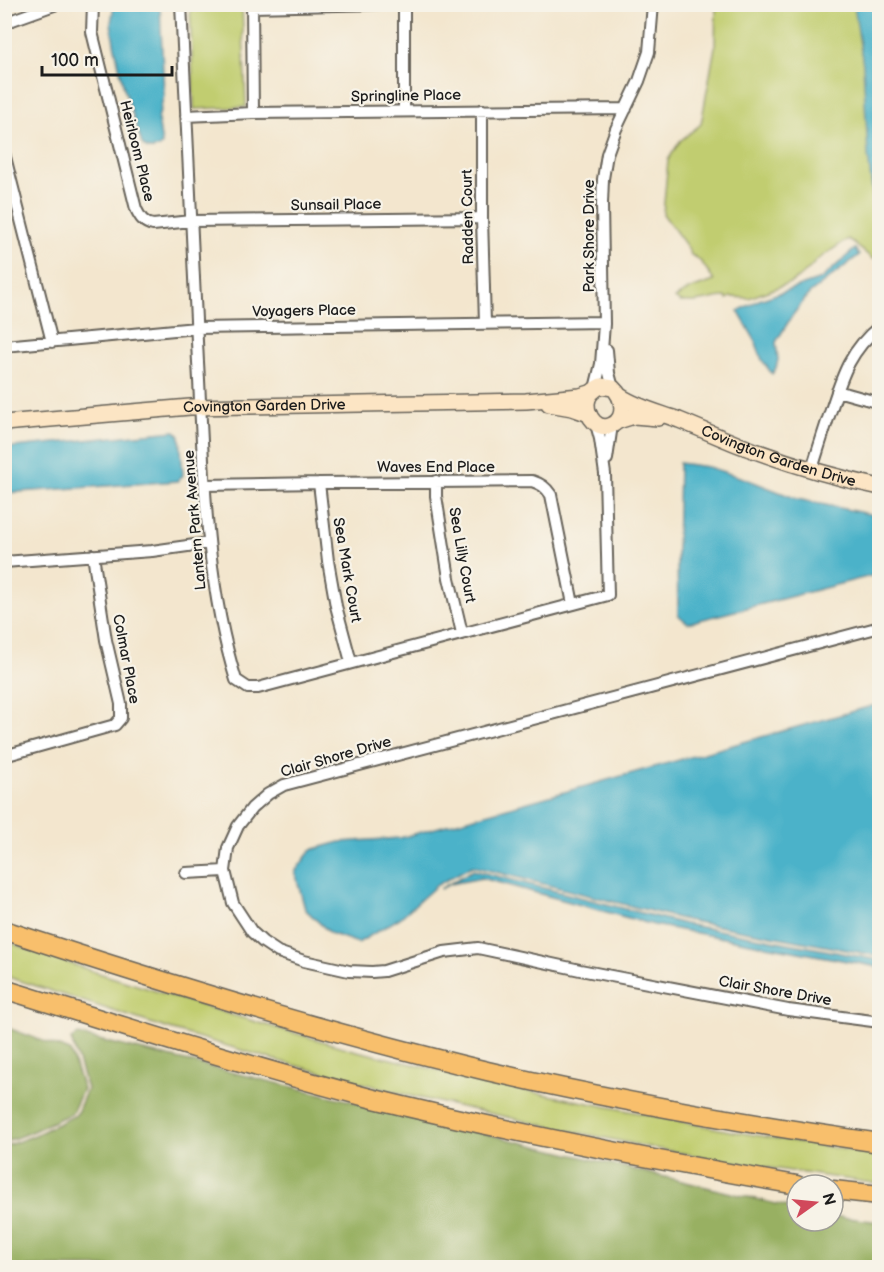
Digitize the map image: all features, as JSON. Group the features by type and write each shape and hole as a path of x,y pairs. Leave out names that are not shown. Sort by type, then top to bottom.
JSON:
{"highway":[{"path":"4,930 211,997 488,1071 699,1114 879,1143"},
{"path":"4,988 185,1046 370,1098 582,1145 785,1183"},
{"path":"845,1191 879,1195"}],"street":[{"path":"4,23 57,4"},
{"name":"Lantern Park Avenue","path":"181,4 196,328 209,543 221,618 236,681 248,688 258,688 608,595 605,474"},
{"path":"253,113 252,6 381,4"},
{"path":"404,4 404,111"},
{"name":"Park Shore Drive","path":"617,392 609,373 604,327 603,179 616,129 639,81 649,52 653,4"},
{"name":"Heirloom Place","path":"92,5 92,32 136,209 147,224 191,221"},
{"name":"Springline Place","path":"186,116 253,113 626,109"},
{"name":"Radden Court","path":"482,110 485,323"},
{"path":"4,153 52,342"},
{"name":"Sunsail Place","path":"191,221 482,218"},
{"name":"Voyagers Place","path":"4,346 196,328 485,323 604,327"},
{"path":"812,469 844,371 868,336 879,326"},
{"name":"Park Shore Drive","path":"593,391 601,364 604,327"},
{"name":"Covington Garden Drive","path":"4,423 201,407 526,400 580,396 604,386 633,404 741,446 852,481 879,487"},
{"path":"593,391 587,404 600,439 605,474"},
{"path":"605,474 615,423 622,409 617,392"},
{"path":"837,392 879,403"},
{"name":"Covington Garden Drive","path":"526,400 579,409 602,426 634,416 679,420"},
{"name":"Waves End Place","path":"205,485 532,481 547,489 553,506 573,604"},
{"name":"Sea Lilly Court","path":"436,482 436,496 449,578 462,633"},
{"name":"Sea Mark Court","path":"319,483 332,584 351,662"},
{"path":"4,562 152,551 209,543"},
{"name":"Colmar Place","path":"4,756 115,725 121,718 121,705 106,640 93,555"},
{"name":"Clair Shore Drive","path":"879,627 284,785 268,794 252,808 238,826 228,848 225,872 234,903 252,932 263,942 278,952 331,968 372,972 444,952 478,948 788,1010 879,1022"},
{"path":"186,873 225,872"}],"green space":[{"path":"190,5 242,5 246,107 194,109"},
{"path":"716,5 879,5 879,257 873,259 848,239 817,260 792,282 749,298 731,297 727,299 722,297 680,302 675,298 688,290 714,281 702,263 691,255 663,214 668,160 680,141 701,124 715,47"},
{"path":"5,941 232,1015 353,1050 518,1089 730,1131 879,1155 879,1184 845,1179 845,1173 804,1173 659,1149 411,1096 166,1028 5,976"},
{"path":"5,1027 70,1051 83,1089 72,1113 8,1141 4,1141"},
{"path":"78,1035 785,1206 785,1233 845,1233 845,1218 879,1222 879,1267 5,1267 4,1145 33,1136 76,1115 87,1089 71,1039"}],"water":[{"path":"114,5 160,5 164,95 158,119 162,144 155,149 148,149 142,144 124,88 111,23"},
{"path":"854,5 879,5 879,218 874,207 868,155 863,65"},
{"path":"855,249 859,255 809,294 792,316 776,342 778,360 772,374 762,360 755,340 738,311 759,300 821,279"},
{"path":"175,431 180,436 183,475 178,481 5,493 5,448"},
{"path":"679,463 708,467 797,499 879,516 879,574 688,623 678,615"},
{"path":"879,704 879,956 686,920 472,866 437,885 400,918 358,943 330,933 305,909 295,872 311,850 340,842 400,838"},
{"path":"473,870 685,924 879,960 879,967 654,925 482,878 450,884 440,889"}]}
